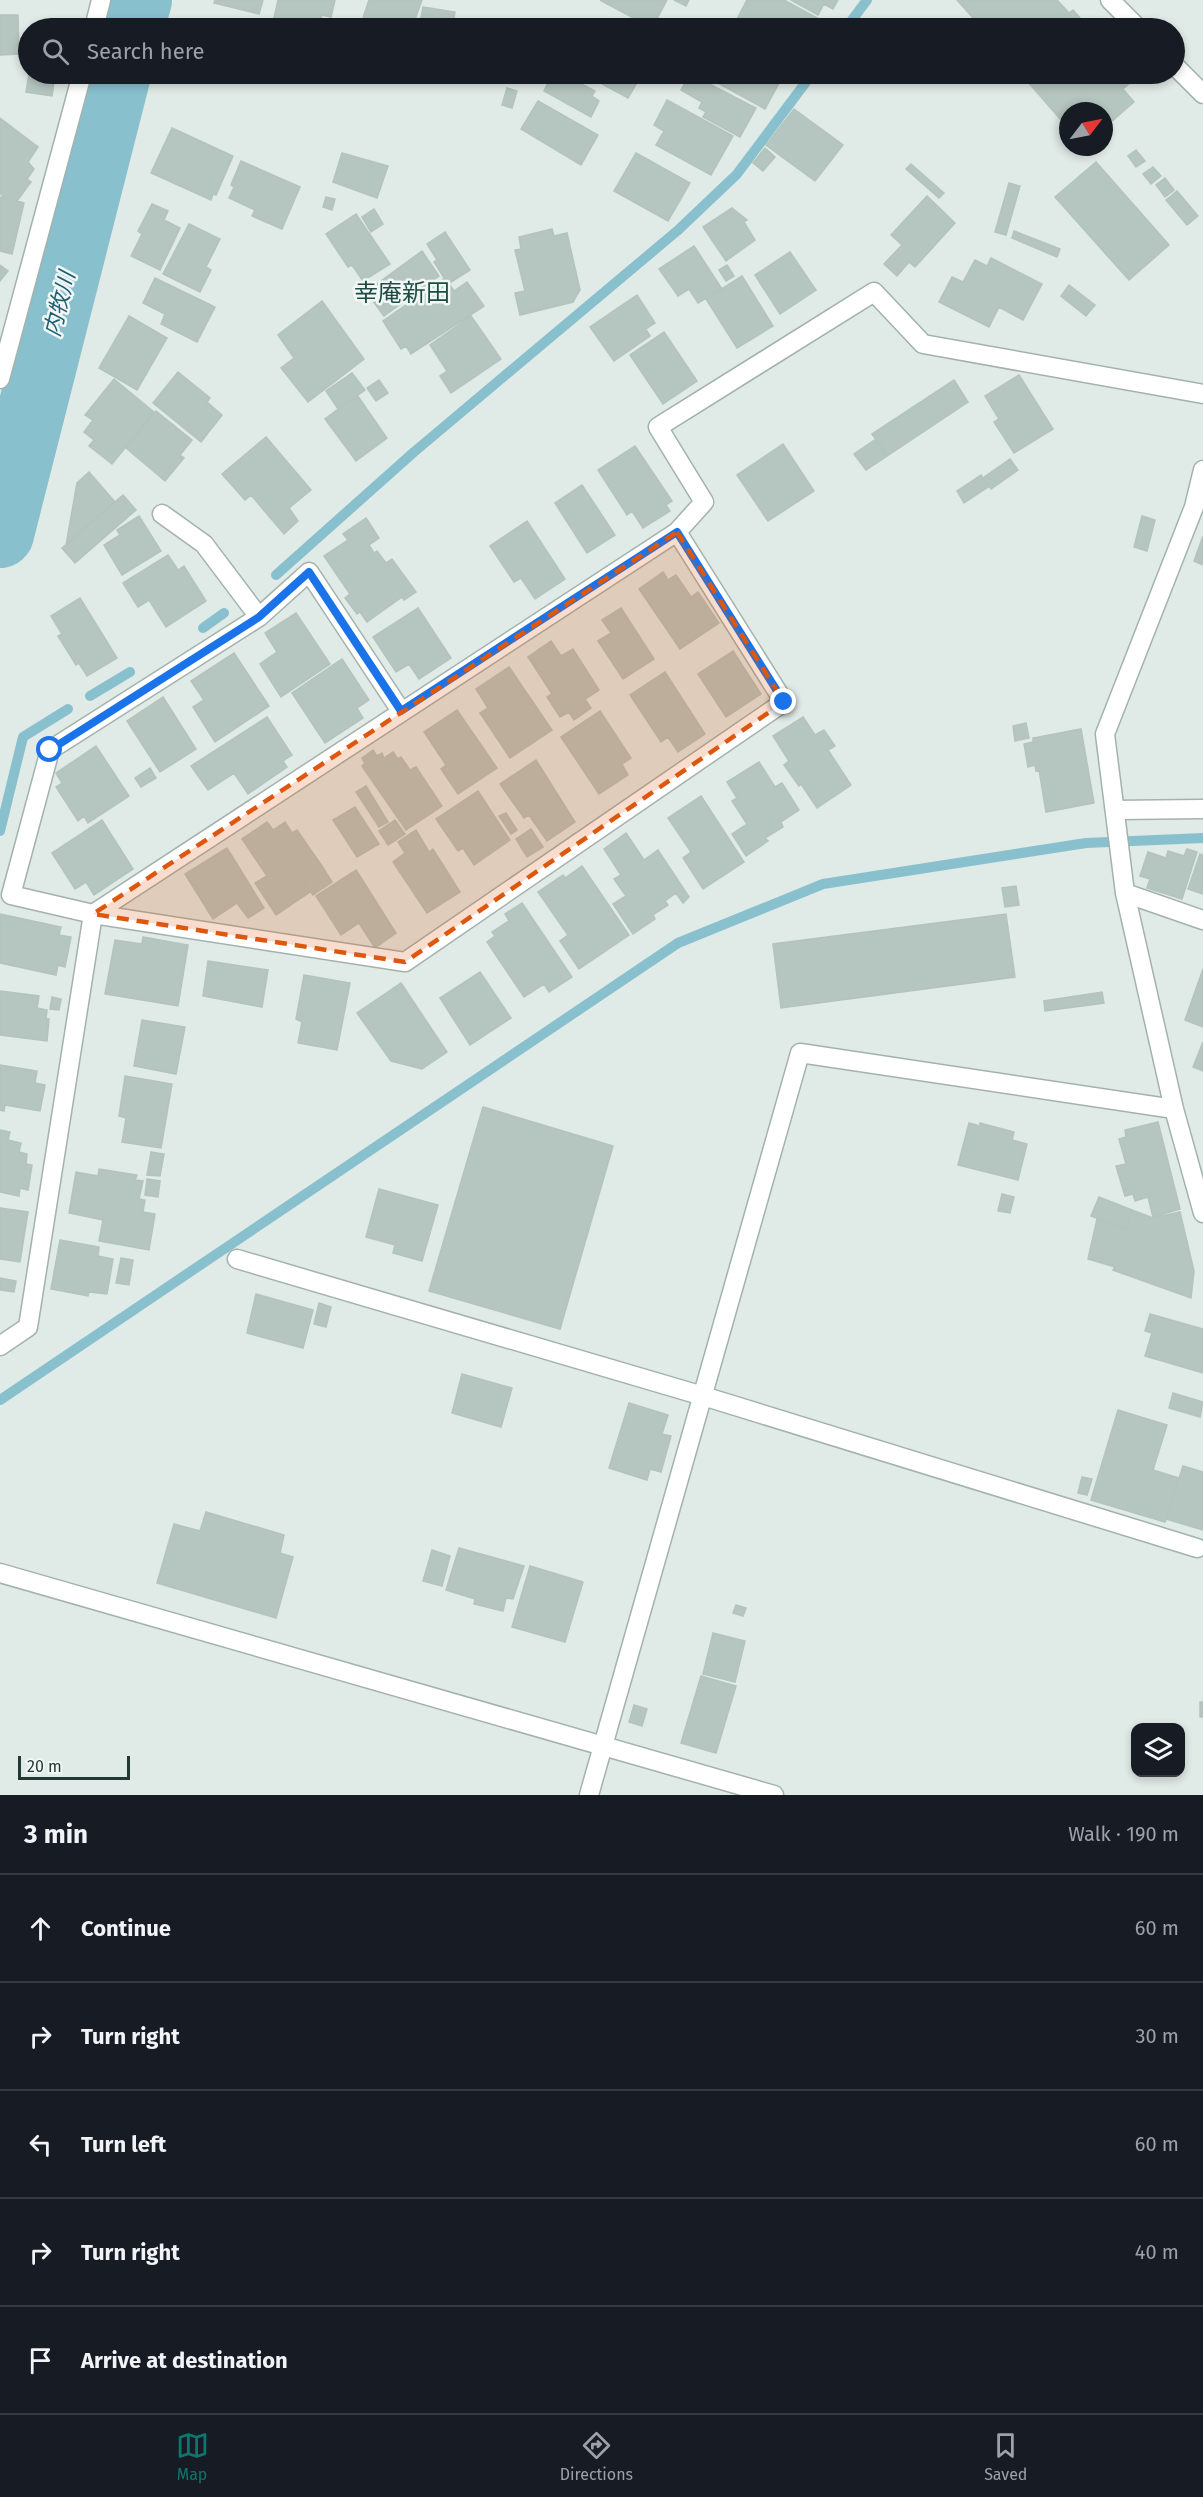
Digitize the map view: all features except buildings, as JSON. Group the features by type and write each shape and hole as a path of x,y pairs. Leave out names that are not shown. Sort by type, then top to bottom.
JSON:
{"street":[{"path":"96,18 101,0"},
{"path":"1110,0 1128,18"},
{"path":"1185,76 1203,94"},
{"path":"0,379 79,84"},
{"path":"0,1346 28,1327 93,914 677,532 704,502 658,427 874,292 923,344 1203,394"},
{"path":"1203,470 1194,507 1105,734 1125,893 1174,1109 1203,1213"},
{"path":"162,514 204,544 259,617"},
{"path":"401,711 309,572 259,617 50,750 11,894 93,914 405,962 784,702 677,532"},
{"path":"1115,810 1203,809"},
{"path":"1125,893 1203,920"},
{"path":"589,1795 800,1053 1174,1109"},
{"path":"237,1259 703,1396 1197,1548"},
{"path":"0,1573 774,1795"}],"highlighted area":[{"path":"677,532 784,702 405,962 93,914"}],"waterway":[{"name":"内牧川","path":"133,18 138,0"},
{"path":"854,18 867,0"},
{"name":"内牧川","path":"0,534 114,84"},
{"path":"276,575 414,452 677,231 737,174 804,84"},
{"path":"203,628 224,613"},
{"path":"90,696 130,672"},
{"path":"0,831 23,737 68,709"},
{"path":"0,1400 678,943 823,884 1086,843 1203,838"}],"district":[{"name":"幸庵新田","path":"402,293"}],"route":[{"path":"50,750 259,617 309,572 401,711 677,532 784,702"}]}
